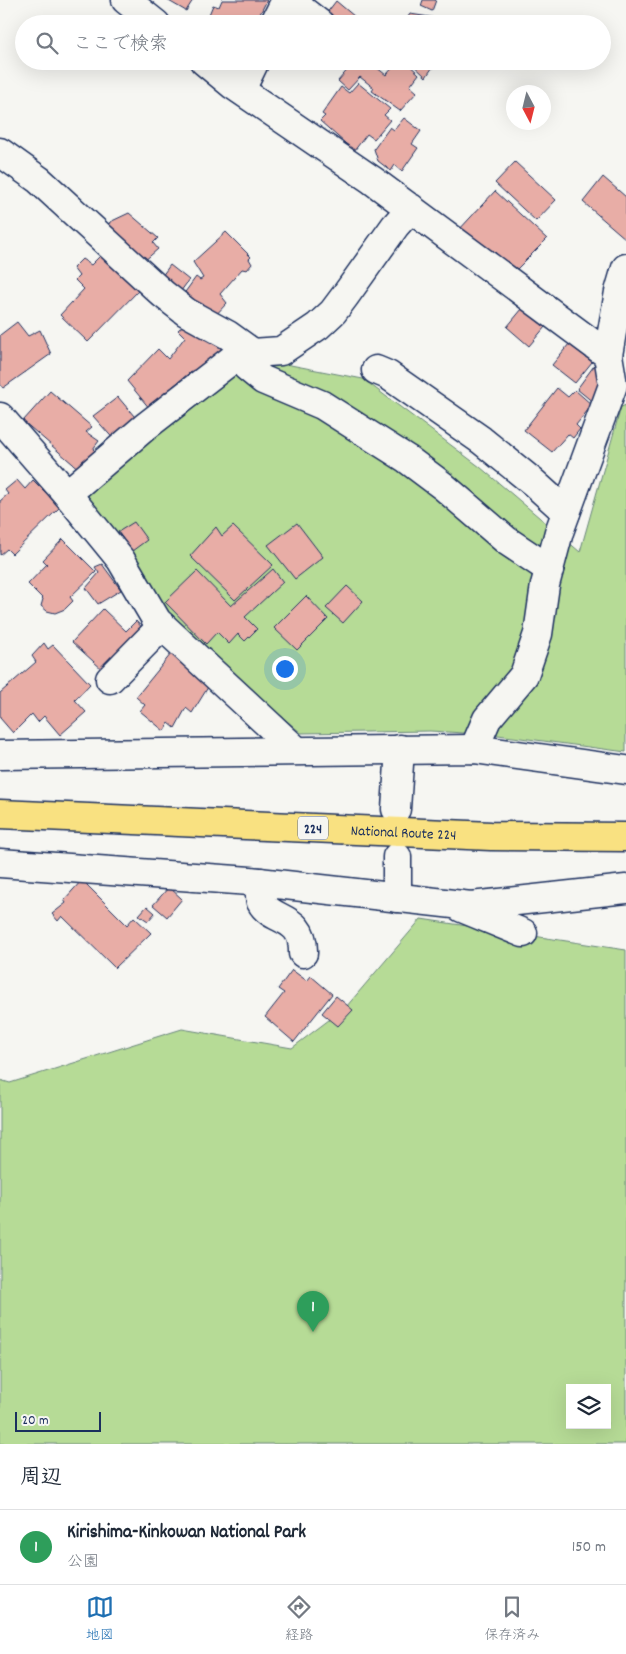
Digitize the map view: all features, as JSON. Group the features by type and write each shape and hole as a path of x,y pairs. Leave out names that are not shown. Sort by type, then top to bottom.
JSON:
{"highway":[{"name":"National Route 224","path":"0,814 491,836 626,837"}],"street":[{"path":"126,0 145,15"},
{"path":"279,15 288,0 308,15"},
{"path":"215,70 241,90 411,208 608,355"},
{"path":"241,90 251,70"},
{"path":"0,152 39,180 163,294 186,312 228,335 246,354 247,367 263,380 322,405 407,459 444,486 507,541 549,569"},
{"path":"67,494 146,427 246,354 281,351 318,326 345,296 395,226 411,208"},
{"path":"474,749 486,719 524,675 538,634 549,569 566,512 613,385 608,355 619,292 626,268"},
{"path":"376,370 388,375 481,440 566,512"},
{"path":"0,417 67,494 120,560 157,621 296,750"},
{"path":"110,679 162,626"},
{"path":"396,810 400,749"},
{"path":"0,755 474,749 626,770"},
{"path":"397,857 397,898"},
{"path":"0,863 260,882 471,906 626,888"},
{"path":"260,882 261,901 268,910 288,921 300,934 304,944 303,953"},
{"path":"451,904 523,933"}],"green space":[{"path":"249,357 363,379 480,467 580,552 621,407 626,405 626,752 498,735 430,731 301,733 157,612 79,493"},
{"path":"421,919 626,950 626,1444 0,1444 0,1080 10,1083 182,1029 292,1048 346,1007"}],"building":[{"path":"167,0 193,0 186,11"},
{"path":"222,0 267,0 260,15 209,15 213,5 219,7"},
{"path":"423,0 436,0 432,11 421,6"},
{"path":"336,1 353,15 327,15 326,14"},
{"path":"347,70 380,70 386,75 391,70 415,70 419,74 410,86 417,92 400,111 372,91 374,88 360,77 348,90 338,81"},
{"path":"419,70 431,70 426,77"},
{"path":"358,83 390,109 384,115 390,120 374,139 367,134 354,151 320,121 325,116 322,114 341,87 349,93"},
{"path":"404,118 421,131 412,144 418,148 402,171 395,165 391,171 378,161 374,149 390,127 394,130"},
{"path":"515,162 556,200 536,221 495,183"},
{"path":"603,177 626,197 626,239 583,202"},
{"path":"495,191 547,239 514,272 493,250 486,257 458,231"},
{"path":"129,213 158,238 153,243 158,249 143,262 105,231 110,222"},
{"path":"226,232 251,257 249,259 252,264 247,270 242,269 220,294 227,303 212,319 183,295 196,277 200,280 203,278 193,262"},
{"path":"104,252 144,285 88,342 60,315 84,289 75,280 79,276 73,268 82,259 91,265"},
{"path":"170,265 189,280 178,295 159,280"},
{"path":"522,309 545,327 529,346 507,327"},
{"path":"189,320 226,347 199,374 193,370 166,392 169,399 150,409 127,381 158,349 168,359 185,337 178,330"},
{"path":"17,322 28,336 40,330 51,354 3,388 0,384 0,335"},
{"path":"569,344 592,362 575,383 552,365"},
{"path":"596,363 605,387 594,403 577,389"},
{"path":"557,388 568,397 575,390 592,405 576,425 580,429 573,438 568,434 552,452 524,430"},
{"path":"50,391 92,427 86,432 99,441 93,449 97,453 80,470 23,421"},
{"path":"118,397 140,423 117,443 93,416"},
{"path":"17,480 25,489 33,480 60,507 12,554 7,549 0,555 0,501 8,494 5,490"},
{"path":"134,522 147,540 132,551 118,532"},
{"path":"297,523 323,557 295,579 268,545"},
{"path":"233,526 273,565 235,600 190,556 216,527 222,536"},
{"path":"63,539 96,572 70,597 73,601 65,609 55,613 47,611 41,606 43,599 28,584 47,564 43,560"},
{"path":"102,564 121,590 98,604 86,588 99,573 95,567"},
{"path":"273,569 283,582 245,617 257,629 245,641 238,634 229,644 217,632 206,644 165,602 197,571 231,606"},
{"path":"347,586 363,601 343,623 326,608"},
{"path":"306,596 328,619 297,650 274,628"},
{"path":"103,609 126,631 136,621 146,632 104,671 72,642"},
{"path":"44,643 48,649 53,645 90,684 75,700 86,712 60,735 44,716 38,722 32,714 13,733 0,718 0,693 36,662 32,656"},
{"path":"171,654 210,684 192,713 186,708 175,728 169,723 164,731 140,711 145,705 136,697"},
{"path":"82,880 127,925 134,917 151,933 115,968 62,916 58,921 52,914 66,903 64,900"},
{"path":"169,887 182,899 167,917 153,905"},
{"path":"147,906 155,913 148,921 139,915"},
{"path":"292,970 307,981 311,976 332,994 294,1042 265,1017 284,993 278,989"},
{"path":"336,996 353,1010 338,1026 322,1013"}],"place":[{"name":"Kirishima-Kinkowan National Park","path":"313,1332"}]}
